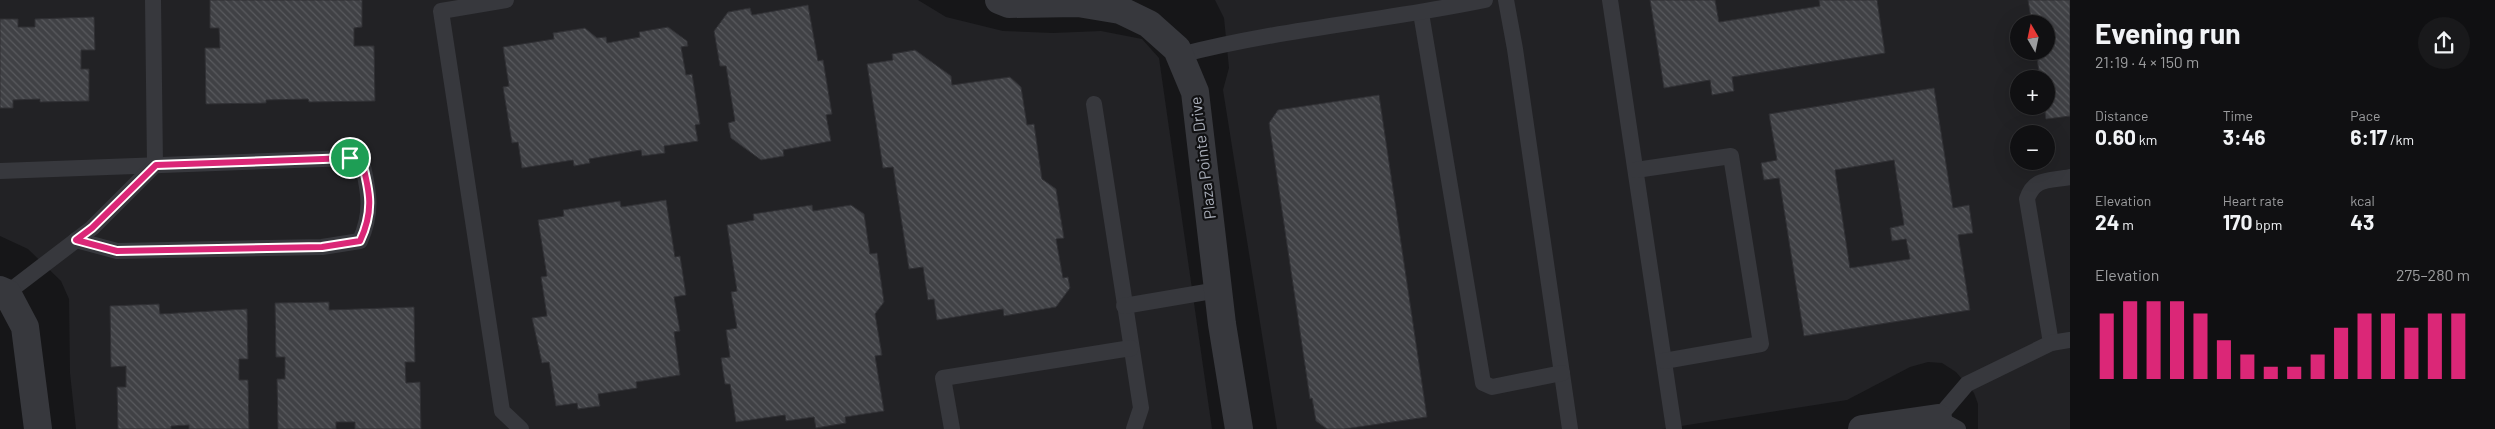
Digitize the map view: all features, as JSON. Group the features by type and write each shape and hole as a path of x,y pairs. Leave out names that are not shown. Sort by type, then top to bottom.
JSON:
{"street":[{"name":"Plaza Pointe Drive","path":"1000,0 1009,4 1078,3 1120,10 1149,24 1177,49 1195,92 1218,290 1239,429"},
{"path":"4,292 25,327 38,429"},
{"path":"1862,429 1944,425"}],"lane":[{"path":"4,292 92,228 156,165 153,0"},
{"path":"506,0 441,11 502,411 520,429"},
{"path":"1180,55 1225,44 1421,13 1485,0"},
{"path":"1506,0 1515,48 1570,429"},
{"path":"1610,0 1674,429"},
{"path":"1421,13 1483,383 1492,387 1562,373"},
{"path":"1094,104 1141,408 1134,429"},
{"path":"1636,170 1731,156 1761,344 1664,361"},
{"path":"0,171 350,158 362,162 370,194 368,225 360,241 322,247 117,251 76,240"},
{"path":"2051,343 2027,199 2036,183 2070,178"},
{"path":"1124,306 1218,290"},
{"path":"1944,425 1967,384 2051,343 2070,340"},
{"path":"952,429 943,378 1131,348"}],"shaded area":[{"path":"0,0 918,0 946,17 1003,31 1053,33 1101,31 1142,39 1159,58 1212,429 76,429 70,373 69,299 61,281 28,249 0,236"},
{"path":"1215,0 2070,0 2070,429 1978,429 1978,404 1974,393 1956,372 1942,363 1928,362 1910,367 1847,400 1662,429 1277,429 1223,90 1229,68 1224,18"}],"building":[{"path":"210,0 362,0 362,27 354,28 354,46 374,46 375,101 309,102 308,99 266,100 266,103 206,104 205,48 220,48 219,28 210,28"},
{"path":"1650,0 1715,0 1719,22 1820,6 1819,0 1877,0 1885,53 1732,77 1734,91 1712,95 1710,80 1664,88"},
{"path":"2028,0 2070,0 2070,116 2046,119 2045,115 2055,115 2055,70 2039,70 2037,60 2055,60 2055,15 2030,15"},
{"path":"808,5 818,61 823,60 832,114 826,115 831,141 783,150 784,156 761,160 731,138 728,123 735,121 726,66 720,66 714,31 728,12 750,8 752,15"},
{"path":"94,17 95,50 81,50 81,69 89,69 89,101 40,102 40,99 13,100 13,108 0,108 0,19 18,19 18,27 35,27 35,19"},
{"path":"668,27 687,41 688,46 681,47 686,75 692,74 700,124 695,125 698,141 664,146 665,153 642,156 641,150 589,159 590,163 574,166 573,160 522,168 518,142 512,143 503,87 509,86 503,47 554,39 553,33 585,28 597,38 606,37 607,43 640,37 639,32"},
{"path":"915,50 951,76 952,85 1010,77 1021,87 1027,125 1034,124 1042,179 1056,189 1064,238 1056,239 1063,278 1068,277 1070,288 1056,307 1004,316 1003,309 937,320 934,299 928,300 923,267 909,269 893,167 883,168 867,64 893,60 892,54"},
{"path":"1934,88 1953,208 1969,205 1973,233 1958,235 1970,310 1804,336 1779,178 1764,180 1761,163 1777,160 1769,114","holes":["1894,160 1904,225 1890,228 1892,241 1906,239 1910,259 1850,268 1835,170"]},
{"path":"1379,95 1427,417 1344,429 1327,429 1316,421 1312,398 1310,399 1269,123 1278,110"},
{"path":"666,200 675,257 680,256 686,295 674,297 680,331 674,332 680,375 636,382 637,388 598,394 600,406 578,409 577,403 556,406 549,362 542,363 532,318 547,316 541,277 547,276 538,220 564,216 563,210 620,201 621,207"},
{"path":"812,205 813,211 851,205 864,214 870,254 877,253 884,302 875,314 882,355 875,356 884,411 845,417 846,423 816,428 814,417 786,421 785,415 736,422 730,384 725,384 721,358 730,357 726,330 737,328 731,292 737,291 727,225 754,220 753,214"},
{"path":"329,302 329,310 414,307 415,362 405,362 406,383 420,382 421,429 355,429 355,422 336,422 336,429 278,429 277,379 285,379 285,357 276,357 275,303"},
{"path":"159,304 160,314 247,309 248,359 239,359 239,380 248,380 249,429 189,429 189,425 171,426 171,429 118,429 117,387 126,387 126,366 111,367 110,306"}],"route":[{"path":"350,158 362,162 370,194 368,225 360,241 322,247 117,251 76,240 92,228 156,165 350,158"}]}
